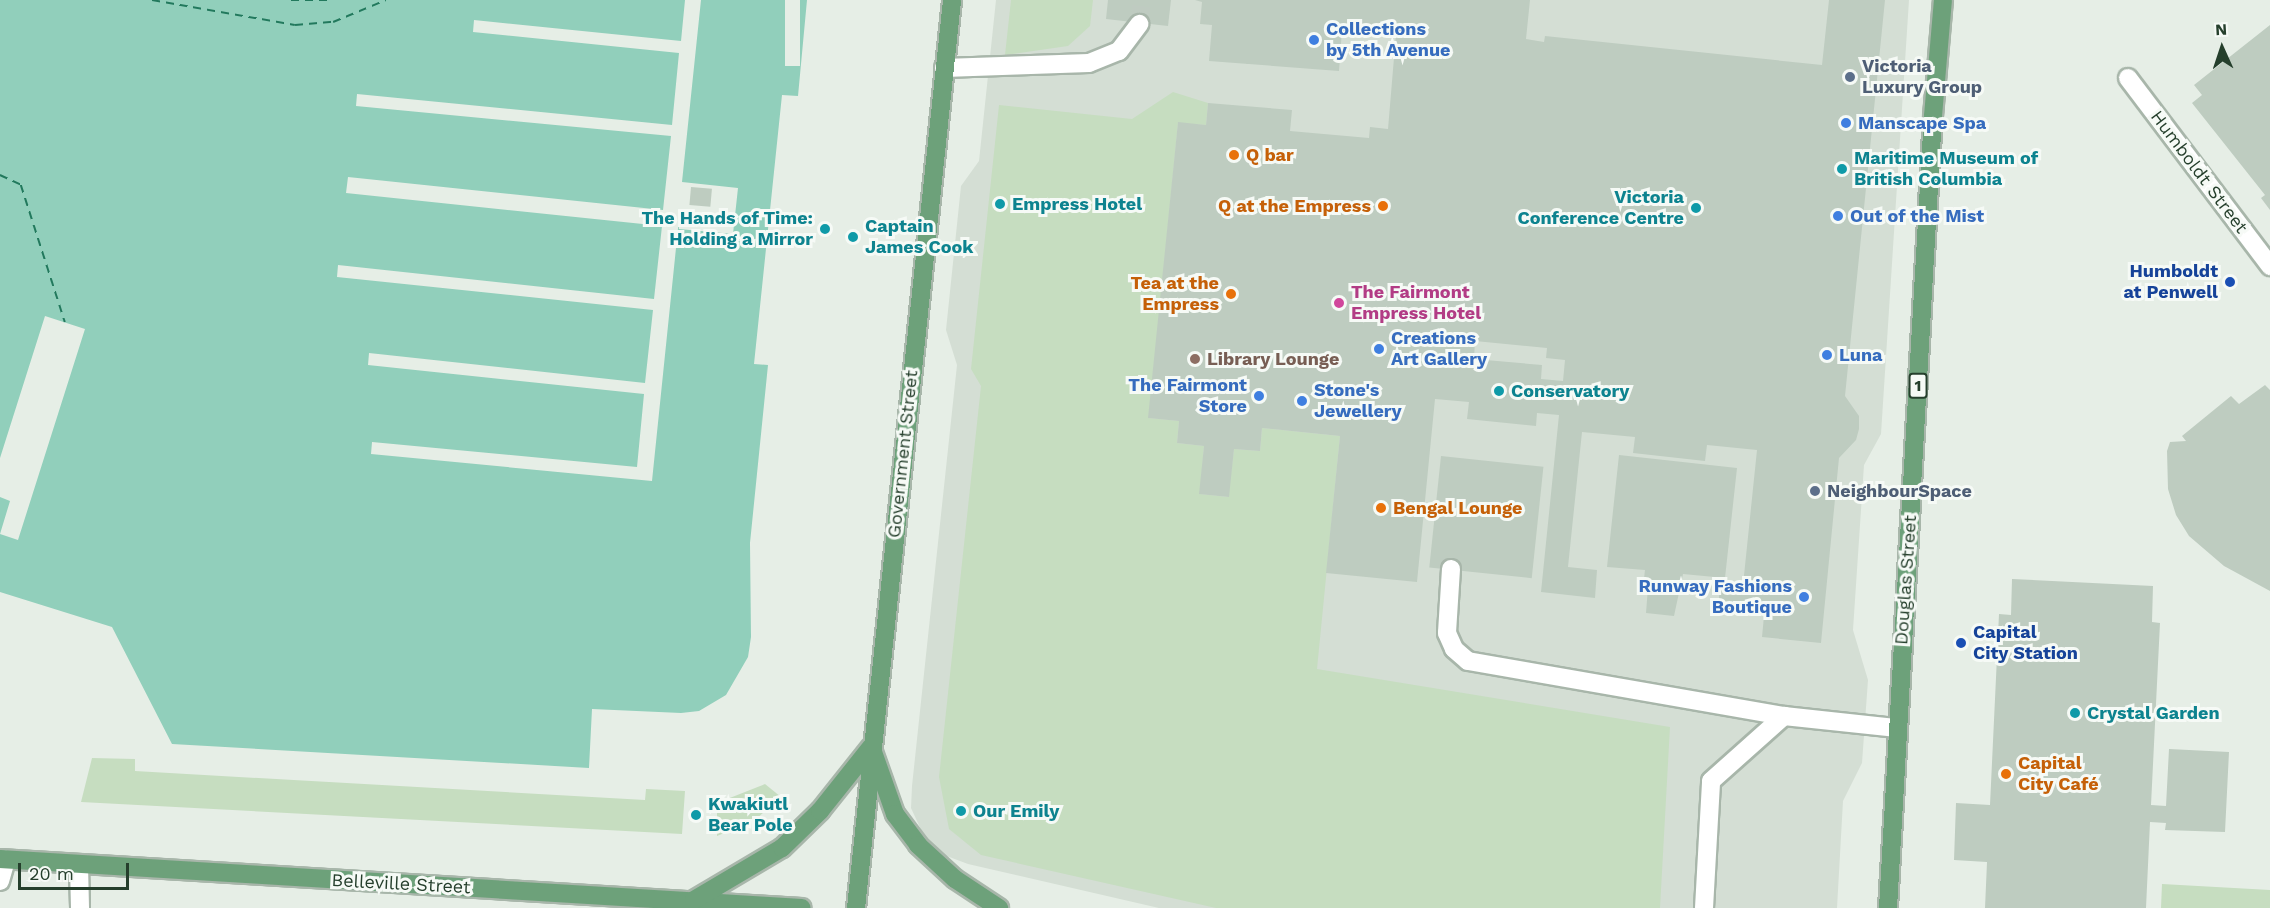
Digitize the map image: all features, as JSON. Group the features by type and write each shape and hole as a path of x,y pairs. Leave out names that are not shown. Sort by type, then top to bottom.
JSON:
{"main road":[{"name":"Government Street","path":"856,908 952,0"},
{"name":"Douglas Street","path":"1888,908 1897,728 1943,0"},
{"path":"692,901 782,848 820,811 872,747"},
{"path":"872,747 895,814 918,845 955,879 999,908"},
{"name":"Belleville Street","path":"3,860 799,908"}],"street":[{"path":"944,68 1089,63 1119,51 1139,24"},
{"name":"Humboldt Street","path":"2128,78 2270,266"},
{"path":"1451,569 1447,633 1454,649 1468,661 1784,716 1897,728"},
{"path":"1704,908 1711,781 1784,716"},
{"path":"0,881 3,860"},
{"path":"79,866 80,908"}],"shaded area":[{"path":"0,0 807,0 798,96 782,95 754,364 768,365 750,543 751,637 748,657 726,695 699,711 681,713 592,709 589,768 172,744 112,627 0,592"},
{"path":"996,0 1909,0 1881,434 1864,465 1853,630 1868,680 1862,763 1843,801 1837,908 1159,908 968,864 944,855 923,834 911,808 912,786 957,365 946,330 961,186 979,161"},
{"path":"1011,0 1093,0 1090,26 1068,46 1005,55"},
{"path":"1173,92 1208,103 1206,125 1178,123 1149,418 1179,421 1177,443 1204,446 1200,494 1228,497 1234,449 1260,451 1262,428 1340,436 1317,669 1670,727 1660,908 1216,908 981,855 949,829 939,777 981,386 971,369 999,105 1132,119"},
{"path":"92,758 135,759 135,771 645,800 646,789 685,791 682,834 81,802"},
{"path":"765,784 781,797 754,821 717,836 717,803"},
{"path":"2162,884 2270,890 2270,908 2161,908"}],"pier":[{"path":"685,0 701,0 682,182 738,188 733,234 679,229 679,219 652,481 371,454 372,442 637,467 644,394 368,365 369,353 645,383 653,310 337,277 338,265 654,299 662,226 346,193 348,177 663,210 671,136 356,106 357,94 672,125 679,53 473,32 474,20 681,41"},
{"path":"785,0 800,0 800,66 785,66"},
{"path":"45,316 85,329 18,540 0,534 10,501 0,497 0,458"}],"building":[{"path":"1108,0 1171,0 1168,26 1106,19"},
{"path":"1195,0 1530,0 1526,39 1544,42 1545,36 1822,65 1829,0 1885,0 1845,396 1859,416 1859,429 1856,440 1839,458 1821,643 1762,637 1764,616 1718,611 1720,583 1743,585 1757,450 1707,445 1705,461 1633,453 1635,437 1582,432 1568,567 1597,570 1595,598 1541,592 1559,415 1537,413 1536,426 1467,419 1469,402 1435,399 1417,582 1326,573 1340,436 1262,428 1260,451 1234,449 1229,497 1199,494 1204,446 1177,443 1179,421 1148,418 1178,122 1206,125 1208,103 1292,110 1290,131 1369,138 1370,127 1388,129 1396,34 1342,30 1339,71 1209,61 1212,25 1200,24 1202,2","holes":["1475,341 1547,348 1546,358 1565,360 1563,381 1541,379 1542,365 1474,359"]},
{"path":"2270,25 2270,210 2261,198 2265,195 2192,103 2202,95 2194,85"},
{"path":"691,187 712,189 710,207 689,205"},
{"path":"2265,385 2270,390 2270,591 2224,566 2189,536 2176,515 2168,489 2167,451 2170,442 2186,441 2182,436 2231,396 2239,404"},
{"path":"1619,455 1737,468 1725,578 1683,574 1674,616 1646,613 1648,587 1643,587 1645,570 1607,567"},
{"path":"1441,456 1543,467 1532,578 1429,567"},
{"name":"Crystal Garden","path":"2012,579 2153,586 2152,622 2160,623 2151,805 2166,806 2169,749 2229,752 2225,832 2165,830 2166,823 2150,822 2146,908 1985,908 1987,862 1954,860 1956,803 1990,805 1999,614 2011,615"}],"ferry route":[{"path":"152,0 295,25 333,22 386,0"},
{"path":"291,0 332,0"},
{"path":"0,175 21,185 65,322"}],"tunnel":[{"path":"1139,24 1142,0"}],"place":[{"name":"Collections by 5th Avenue","path":"1314,40"},
{"name":"Victoria Luxury Group","path":"1850,77"},
{"name":"Manscape Spa","path":"1846,123"},
{"name":"Q bar","path":"1234,155"},
{"name":"Maritime Museum of British Columbia","path":"1842,169"},
{"name":"Empress Hotel","path":"1000,204"},
{"name":"Q at the Empress","path":"1383,206"},
{"name":"Victoria Conference Centre","path":"1696,208"},
{"name":"Out of the Mist","path":"1838,216"},
{"name":"The Hands of Time: Holding a Mirror","path":"825,229"},
{"name":"Captain James Cook","path":"853,237"},
{"name":"Humboldt at Penwell","path":"2230,282"},
{"name":"Tea at the Empress","path":"1231,294"},
{"name":"The Fairmont Empress Hotel","path":"1339,303"},
{"name":"Creations Art Gallery","path":"1379,349"},
{"name":"Luna","path":"1827,355"},
{"name":"Library Lounge","path":"1195,359"},
{"name":"Conservatory","path":"1499,391"},
{"name":"The Fairmont Store","path":"1259,396"},
{"name":"Stone's Jewellery","path":"1302,401"},
{"name":"NeighbourSpace","path":"1815,491"},
{"name":"Bengal Lounge","path":"1381,508"},
{"name":"Runway Fashions Boutique","path":"1804,597"},
{"name":"Capital City Station","path":"1961,643"},
{"name":"Crystal Garden","path":"2075,713"},
{"name":"Capital City Café","path":"2006,774"},
{"name":"Our Emily","path":"961,811"},
{"name":"Kwakiutl Bear Pole","path":"696,815"}]}
